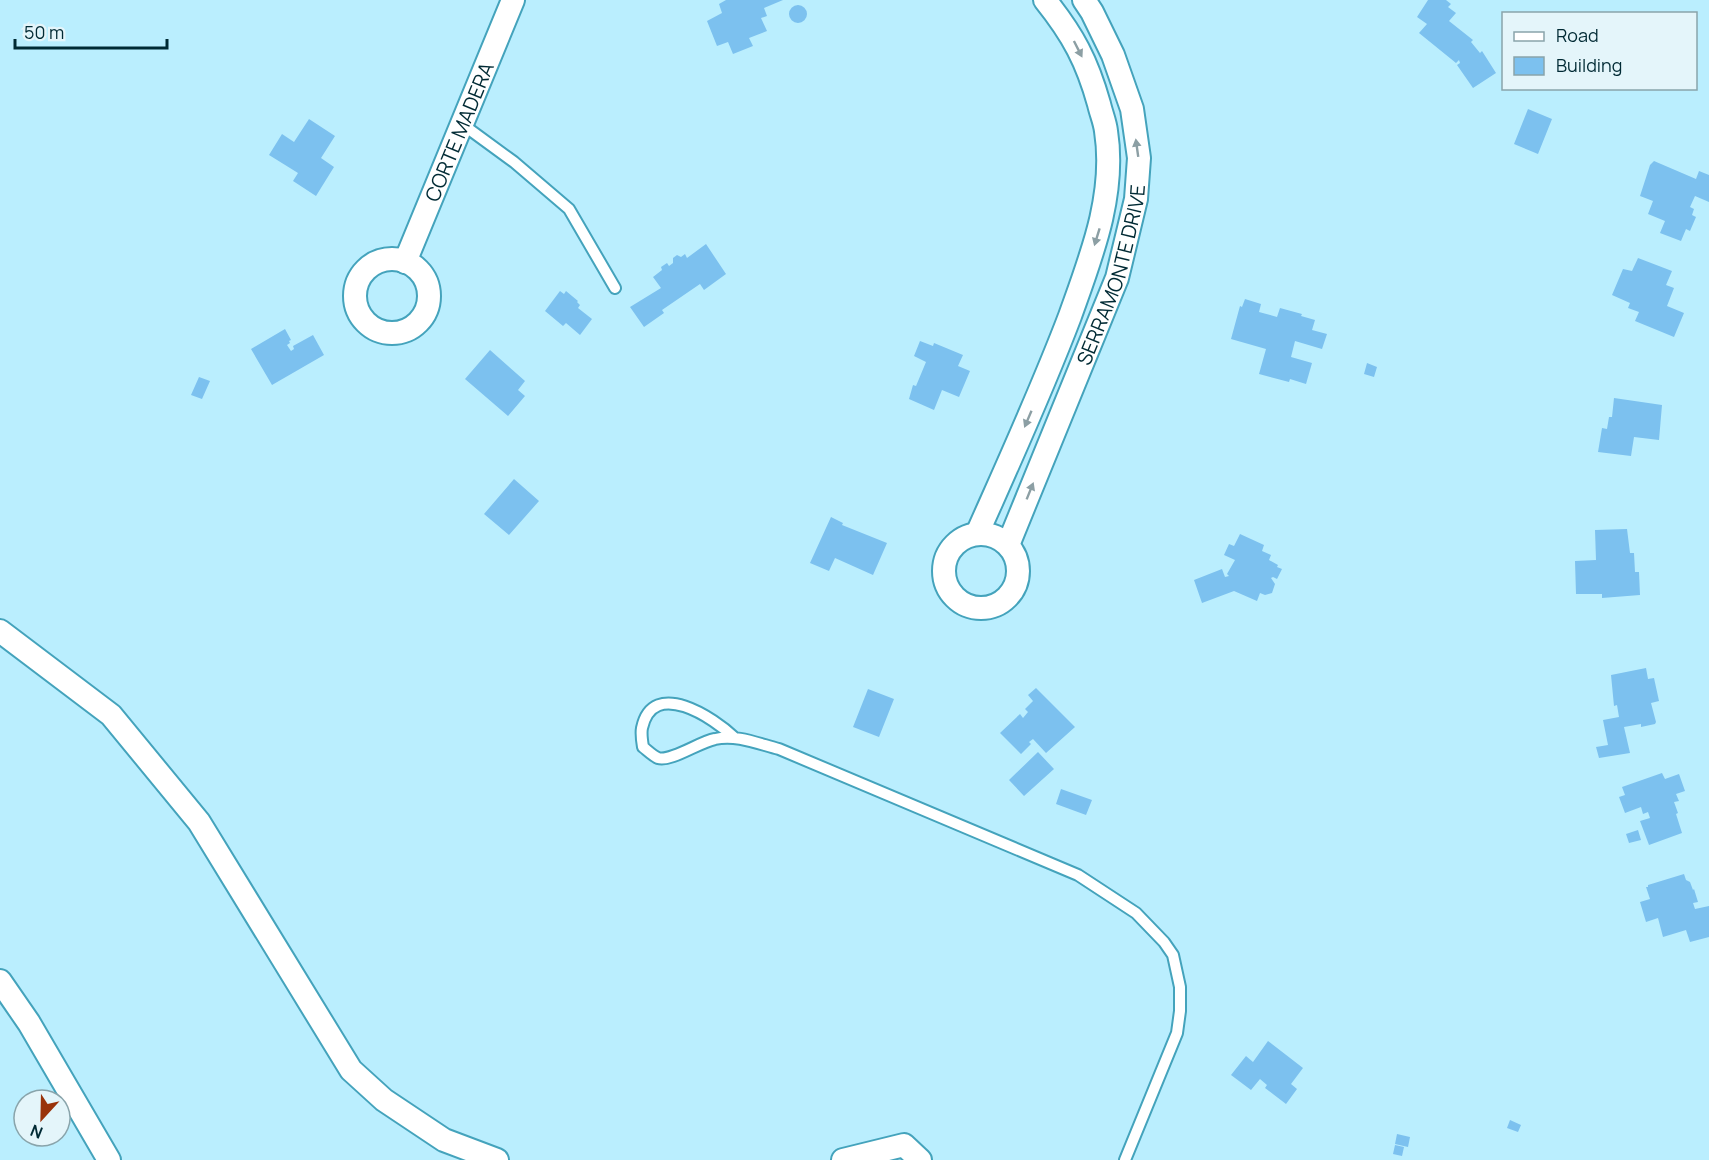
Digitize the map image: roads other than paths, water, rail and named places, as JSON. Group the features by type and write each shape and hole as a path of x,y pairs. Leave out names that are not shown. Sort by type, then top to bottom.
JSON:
{"street":[{"name":"CORTE MADERA","path":"405,262 513,0"},
{"name":"SERRAMONTE DRIVE","path":"977,534 1058,347 1097,236 1108,183 1106,131 1090,73 1072,38 1046,0"},
{"name":"SERRAMONTE DRIVE","path":"1008,545 1116,278 1136,199 1139,158 1132,109 1113,55 1084,0"},
{"path":"1098,100 1126,93"},
{"path":"1058,347 1084,357"},
{"path":"977,534 988,535 1008,545 1015,556 1018,567 1017,580 1012,591 1004,600 993,606 981,608 968,606 957,600 949,591 944,567 955,545 977,534"},
{"path":"0,631 111,715 199,822 351,1070 384,1100 444,1140 485,1158"},
{"path":"0,981 29,1023 109,1160"},
{"path":"843,1160 904,1145 920,1160"}],"lane":[{"path":"461,124 514,162 569,209 615,288"},
{"path":"735,738 707,717 670,702 661,703 651,711 642,728 643,747 658,758 673,758 689,748 715,738 735,738 779,749 1078,875 1136,914 1164,942 1173,955 1180,987 1177,1032 1125,1160"}]}
